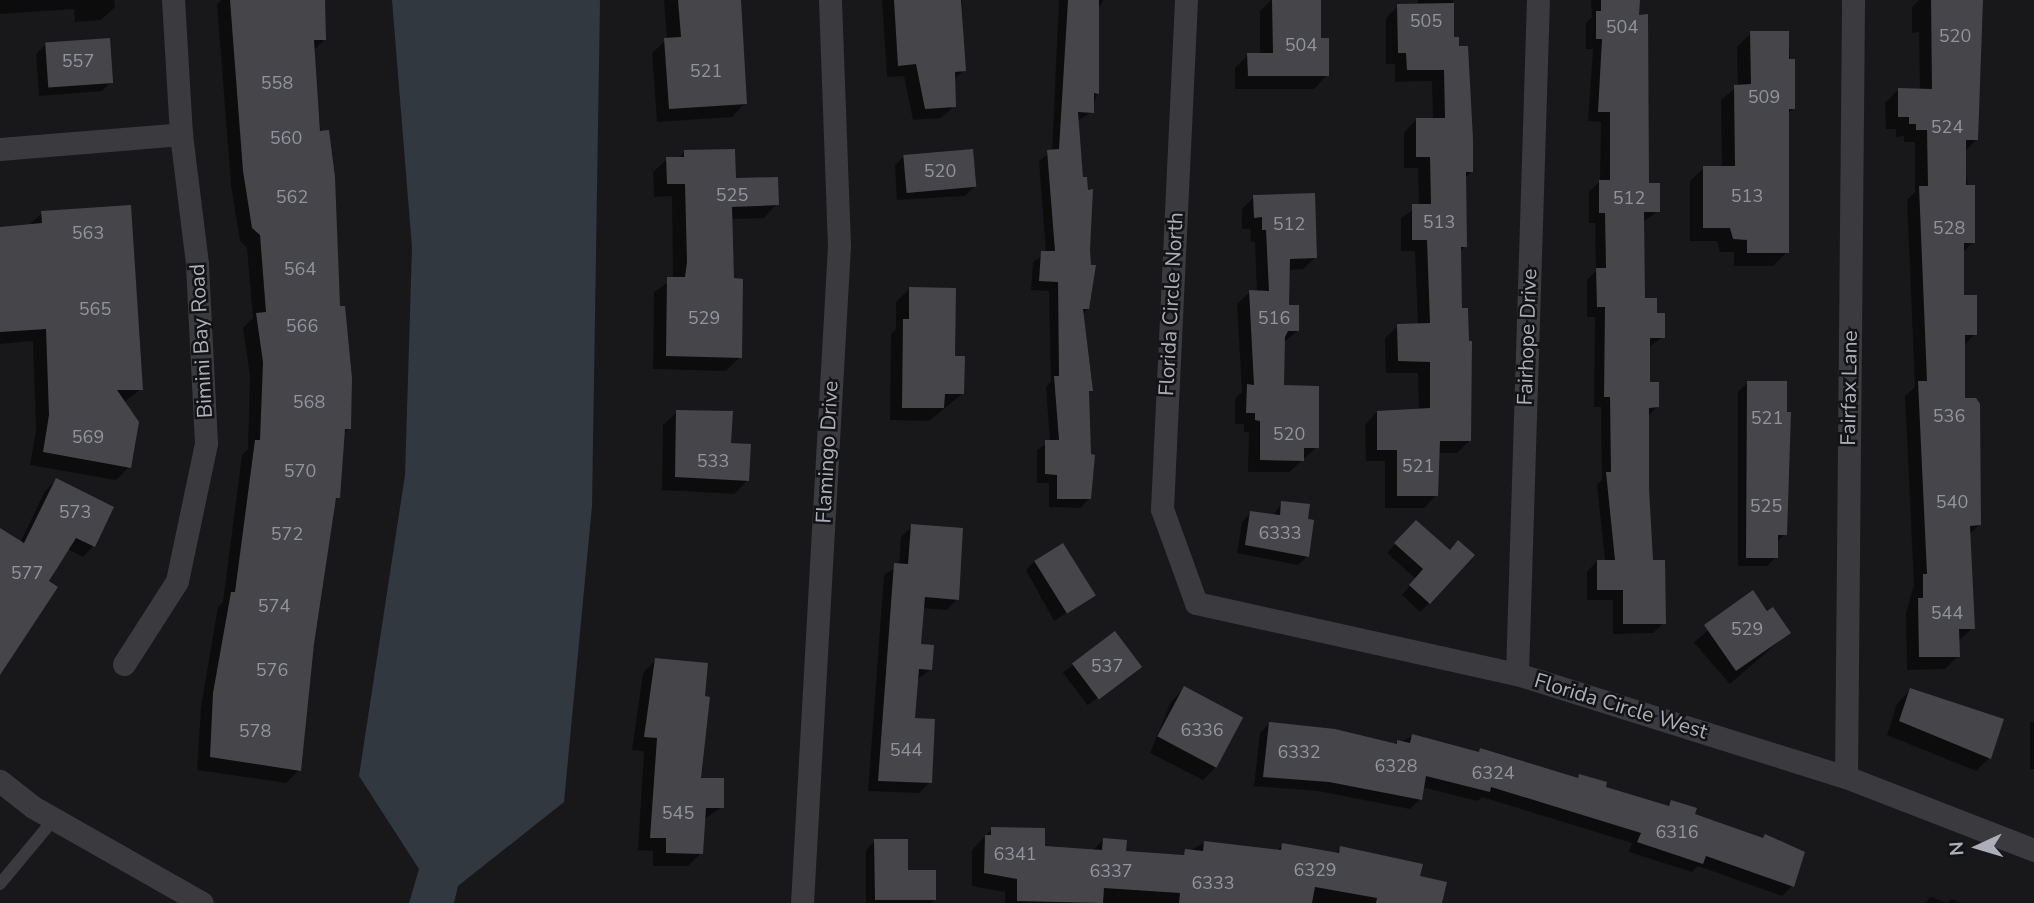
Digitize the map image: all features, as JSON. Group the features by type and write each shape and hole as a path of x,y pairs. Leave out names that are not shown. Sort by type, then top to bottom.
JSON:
{"street":[{"name":"Bimini Bay Road","path":"124,664 177,581 206,443 197,263 181,134 173,0"},
{"name":"Flamingo Drive","path":"802,903 839,246 830,0"},
{"name":"Florida Circle North","path":"1186,0 1162,509 1196,603"},
{"name":"Fairhope Drive","path":"1517,674 1538,0"},
{"name":"Fairfax Lane","path":"1846,776 1853,0"},
{"path":"0,149 181,134"},
{"name":"Florida Circle West","path":"1196,603 1517,674 1846,776 2034,850"},
{"path":"0,781 54,819 202,903"}],"lane":[{"path":"0,884 54,819"}],"shaded area":[{"path":"392,0 600,0 592,506 564,802 458,886 454,903 409,903 419,869 359,776 405,475 412,248"}],"building":[{"path":"230,0 325,0 326,40 314,40 320,131 329,130 335,177 340,306 345,306 352,378 351,429 345,429 340,498 336,498 314,644 301,771 210,757 213,693 231,592 235,592 255,440 260,440 263,362 256,313 266,312 260,235 252,228 243,171"},
{"path":"678,0 741,0 747,104 669,109 664,38 681,37"},
{"path":"894,0 961,0 966,71 955,72 956,107 925,109 916,64 898,66"},
{"path":"1068,0 1099,0 1099,94 1094,93 1094,113 1078,112 1083,177 1087,177 1088,190 1093,189 1090,250 1091,265 1096,265 1089,309 1083,309 1093,391 1089,391 1091,454 1095,455 1091,499 1057,499 1057,475 1045,474 1045,440 1059,440 1054,376 1059,376 1058,282 1039,281 1041,251 1055,251 1047,150 1059,149"},
{"path":"1272,0 1321,0 1321,38 1329,38 1329,76 1248,76 1247,53 1273,53"},
{"path":"1601,0 1640,0 1639,15 1648,14 1649,183 1660,183 1660,212 1644,212 1645,298 1657,298 1657,313 1665,313 1665,338 1650,338 1650,382 1659,382 1659,407 1649,408 1649,488 1653,560 1665,560 1666,624 1623,624 1623,590 1597,590 1597,560 1615,560 1606,472 1611,472 1610,397 1604,397 1605,307 1597,307 1596,268 1606,268 1605,213 1599,213 1599,180 1610,180 1610,112 1598,112 1602,39 1596,39 1596,11 1601,11"},
{"path":"1931,0 1983,0 1978,140 1966,140 1966,185 1975,185 1975,243 1964,243 1964,295 1977,295 1977,335 1965,335 1965,398 1976,398 1980,404 1981,525 1970,526 1975,629 1959,629 1960,657 1919,657 1918,598 1923,598 1923,574 1927,574 1918,381 1927,381 1919,186 1928,186 1927,130 1916,130 1916,124 1909,124 1909,117 1898,117 1898,88 1932,89"},
{"path":"1454,3 1454,37 1459,37 1459,46 1468,46 1473,139 1473,172 1466,172 1467,247 1461,247 1462,308 1468,308 1469,341 1472,341 1471,441 1440,441 1438,496 1397,496 1397,450 1377,450 1377,411 1430,408 1430,362 1398,361 1397,324 1430,323 1427,240 1412,240 1412,204 1431,204 1430,157 1416,157 1416,118 1445,118 1444,70 1407,70 1406,53 1398,53 1397,4"},
{"path":"1750,31 1789,31 1789,59 1795,59 1795,109 1789,109 1789,253 1747,253 1747,240 1733,239 1730,228 1703,228 1703,166 1735,166 1734,85 1751,84"},
{"path":"110,38 113,83 48,87 45,43"},
{"path":"735,149 736,178 778,177 779,205 732,207 734,278 743,279 742,358 666,356 667,277 685,277 687,262 685,184 667,184 666,157 684,157 684,150"},
{"path":"973,149 976,187 907,193 903,155"},
{"path":"1315,193 1317,258 1290,259 1289,305 1299,305 1299,331 1288,331 1285,337 1284,385 1319,386 1319,448 1304,448 1304,461 1260,460 1260,421 1255,420 1255,413 1246,413 1247,384 1254,385 1249,290 1269,291 1266,230 1262,230 1262,217 1254,218 1253,195"},
{"path":"131,205 143,390 117,390 139,422 131,468 43,452 49,415 46,329 0,332 0,227 42,223 41,211"},
{"path":"909,287 956,288 955,356 965,356 964,394 945,394 944,408 902,408 903,319 909,319"},
{"path":"1747,381 1787,381 1787,412 1791,412 1787,535 1778,535 1778,558 1746,558"},
{"path":"676,410 733,411 731,443 751,444 749,481 675,477"},
{"path":"56,478 114,507 95,547 76,538 49,581 58,587 0,675 0,528 24,543"},
{"path":"1281,501 1310,504 1308,519 1314,520 1309,557 1245,545 1250,511 1280,515"},
{"path":"1416,520 1450,550 1458,540 1475,555 1430,604 1409,585 1423,569 1394,543"},
{"path":"911,524 963,528 959,600 925,597 921,644 934,645 932,670 919,669 915,718 935,719 932,783 878,781 894,563 908,564"},
{"path":"1063,543 1096,596 1067,614 1034,561"},
{"path":"1753,590 1767,611 1773,607 1791,633 1736,671 1704,625"},
{"path":"1115,631 1142,667 1099,699 1072,663"},
{"path":"655,658 708,663 705,696 710,697 701,778 724,778 724,808 706,808 703,854 666,853 666,838 650,838 657,738 644,737"},
{"path":"1184,686 1243,717 1216,768 1157,736"},
{"path":"1910,688 2004,719 1991,759 1899,721"},
{"path":"1269,722 1335,729 1397,744 1397,740 1410,743 1412,734 1479,752 1480,748 1578,778 1579,774 1607,782 1606,787 1669,806 1671,800 1697,808 1695,814 1763,838 1765,834 1805,852 1794,887 1706,856 1703,864 1637,842 1641,833 1491,787 1490,792 1426,776 1422,800 1329,782 1263,777"},
{"path":"991,827 1045,828 1045,846 1102,850 1103,838 1127,840 1126,851 1184,855 1185,849 1203,851 1204,841 1281,850 1282,843 1339,853 1340,846 1423,864 1420,876 1447,882 1442,903 1376,903 1377,898 1315,887 1312,903 1179,903 1180,893 1104,888 1103,903 1017,901 1017,879 984,873 985,835 991,835"},
{"path":"874,839 908,839 908,870 936,870 936,900 875,900"}]}
